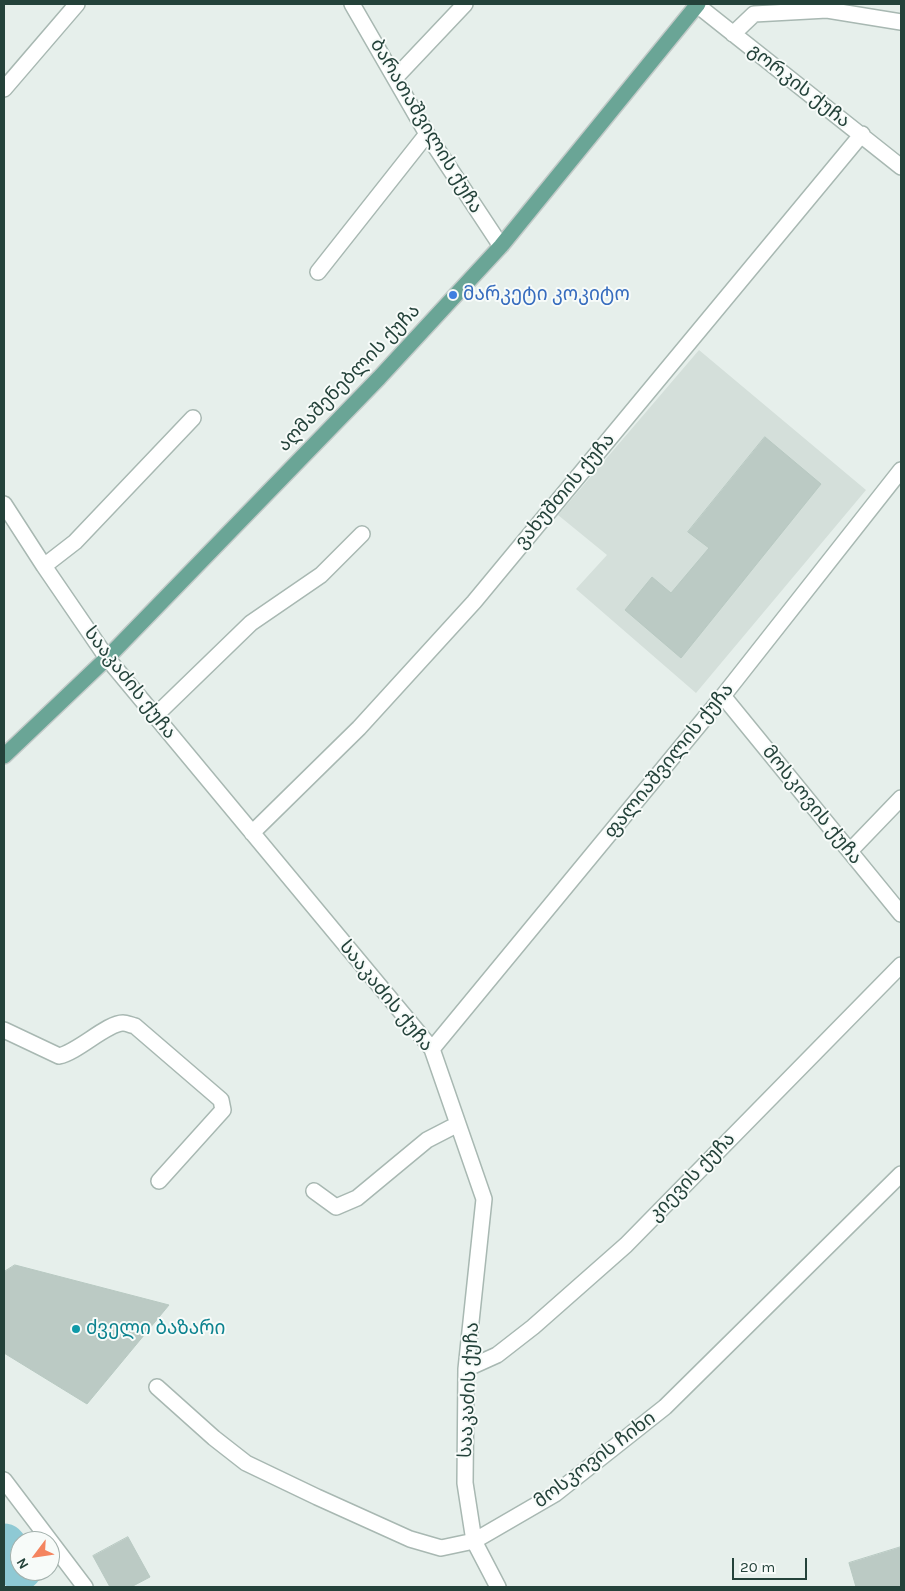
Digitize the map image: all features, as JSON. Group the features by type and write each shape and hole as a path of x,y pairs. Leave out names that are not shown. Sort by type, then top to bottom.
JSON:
{"main road":[{"name":"აღმაშენებლის ქუჩა","path":"4,756 107,658 379,378 501,246 698,5"}],"street":[{"path":"4,89 77,4"},
{"name":"ბარათაშვილის ქუჩა","path":"352,4 427,134 501,246"},
{"path":"395,78 465,4"},
{"name":"გორკის ქუჩა","path":"698,5 901,167"},
{"path":"733,34 754,14 860,9 901,22"},
{"path":"318,272 427,134"},
{"name":"ვახუშთის ქუჩა","path":"252,833 359,728 474,602 862,134"},
{"path":"44,566 75,542 193,418"},
{"name":"ფალიაშვილის ქუჩა","path":"432,1049 723,696 901,470"},
{"name":"სააკაძის ქუჩა","path":"4,504 107,658 432,1049 484,1200 466,1369 465,1484 474,1541 498,1587"},
{"path":"155,716 251,623 322,575 362,534"},
{"name":"მოსკოვის ქუჩა","path":"723,696 901,914"},
{"path":"850,851 901,798"},
{"name":"კიევის ქუჩა","path":"466,1369 497,1354 533,1327 626,1245 901,964"},
{"path":"4,1030 59,1056 67,1054 108,1029 122,1023 135,1026 221,1100 223,1110 159,1180"},
{"path":"314,1191 336,1206 357,1198 427,1140 458,1124"},
{"name":"მოსკოვის ჩიხი","path":"157,1387 214,1438 255,1467 410,1539 441,1548 474,1541 555,1494 665,1406 901,1174"},
{"path":"4,1480 85,1587"}],"shaded area":[{"path":"699,350 866,490 696,693 576,589 607,555 558,515"}],"building":[{"path":"765,437 821,484 681,658 625,610 652,577 671,593 709,548 688,532"},
{"name":"ძველი ბაზარი","path":"15,1265 169,1305 87,1404 4,1353 4,1272"},
{"path":"128,1537 150,1577 131,1587 110,1587 93,1556"},
{"path":"901,1547 901,1587 856,1587 849,1563"}],"waterway":[{"path":"4,1546 10,1554"}],"place":[{"name":"მარკეტი კოკიტო","path":"453,295"},
{"name":"ძველი ბაზარი","path":"76,1329"}]}
